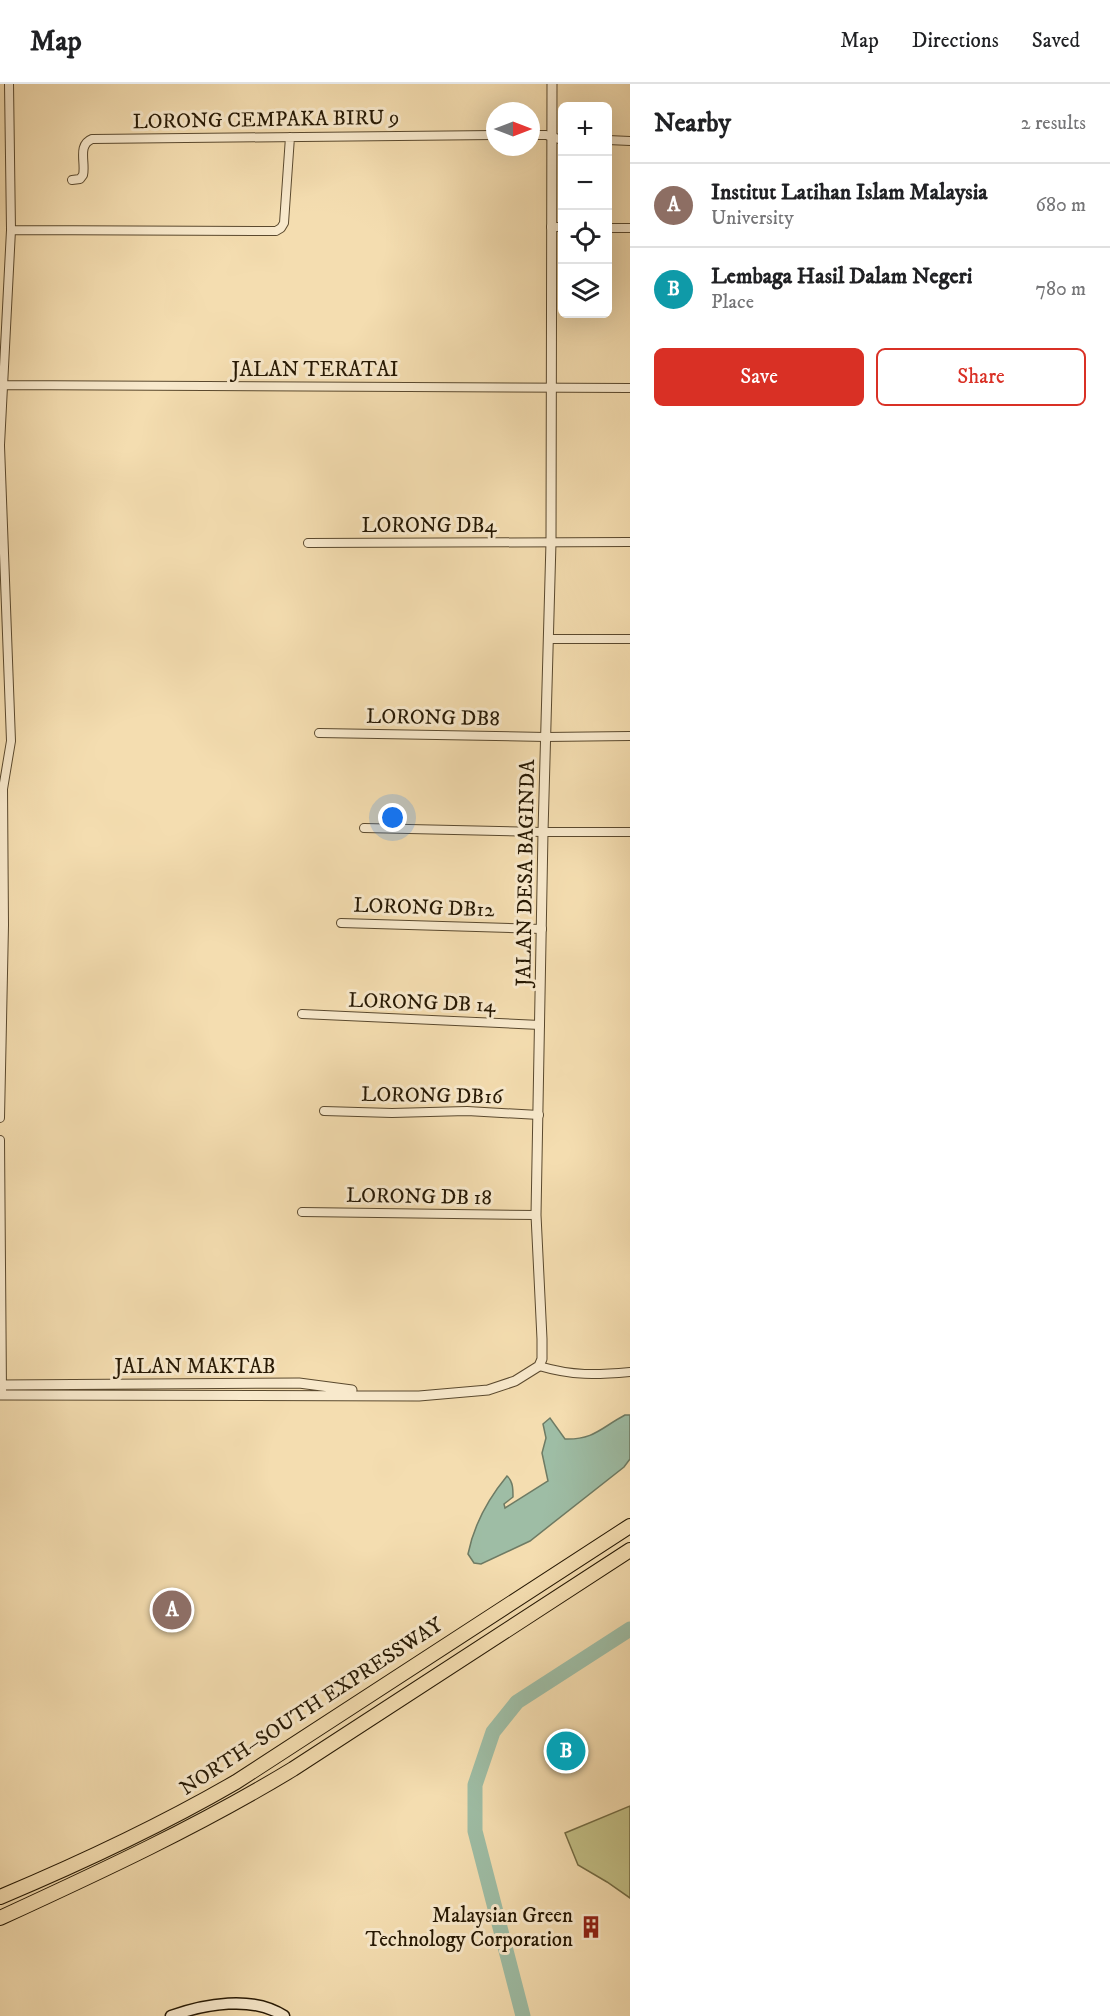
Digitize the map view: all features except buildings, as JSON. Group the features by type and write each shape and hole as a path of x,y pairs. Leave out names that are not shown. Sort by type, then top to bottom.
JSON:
{"highway":[{"name":"NORTH–SOUTH EXPRESSWAY","path":"0,1897 77,1865 174,1818 236,1782 630,1526"},
{"name":"NORTH–SOUTH EXPRESSWAY","path":"0,1918 80,1882 243,1799 293,1769 630,1550"}],"main road":[{"path":"171,2016 197,2008 222,2004 262,2006 273,2009 284,2016"}],"street":[{"path":"0,1118 4,926 3,789 11,741 0,446 11,230 9,84"},
{"name":"JALAN DESA BAGINDA","path":"541,1363 536,1215 551,542 552,84"},
{"name":"LORONG CEMPAKA BIRU 9","path":"72,180 80,179 83,175 83,147 86,141 92,139 486,135"},
{"path":"540,136 558,139"},
{"path":"11,230 276,231 284,223 290,137"},
{"path":"612,140 630,141"},
{"path":"551,227 558,227"},
{"path":"612,228 630,228"},
{"name":"JALAN TERATAI","path":"2,385 630,388"},
{"name":"LORONG DB4","path":"308,543 630,542"},
{"path":"549,639 630,639"},
{"name":"LORONG DB8","path":"319,733 546,737 630,736"},
{"path":"364,828 630,832"},
{"name":"LORONG DB12","path":"341,923 542,929"},
{"name":"LORONG DB 14","path":"302,1014 540,1025"},
{"name":"LORONG DB16","path":"324,1111 392,1113 467,1111 539,1115"},
{"path":"0,1140 1,1395"},
{"name":"LORONG DB 18","path":"302,1212 536,1215"},
{"path":"541,1363 564,1374 630,1372"},
{"name":"JALAN MAKTAB","path":"1,1395 419,1396 488,1390 515,1381 541,1363"},
{"name":"JALAN MAKTAB","path":"1,1385 299,1383 390,1395"}],"shaded area":[{"path":"625,1415 630,1415 630,1459 624,1467 530,1541 481,1564 474,1563 468,1554 474,1532 488,1503 507,1476 512,1483 513,1497 504,1504 505,1508 548,1481 542,1453 546,1438 543,1424 550,1418 565,1439 575,1439 591,1435"},
{"path":"630,1806 630,1898 578,1865 565,1833"}],"waterway":[{"path":"523,2016 475,1831 475,1785 493,1732 517,1702 630,1629"}],"place":[{"name":"Institut Latihan Islam Malaysia","path":"172,1610"},
{"name":"Lembaga Hasil Dalam Negeri","path":"566,1751"},
{"name":"Malaysian Green Technology Corporation","path":"591,1927"}]}
